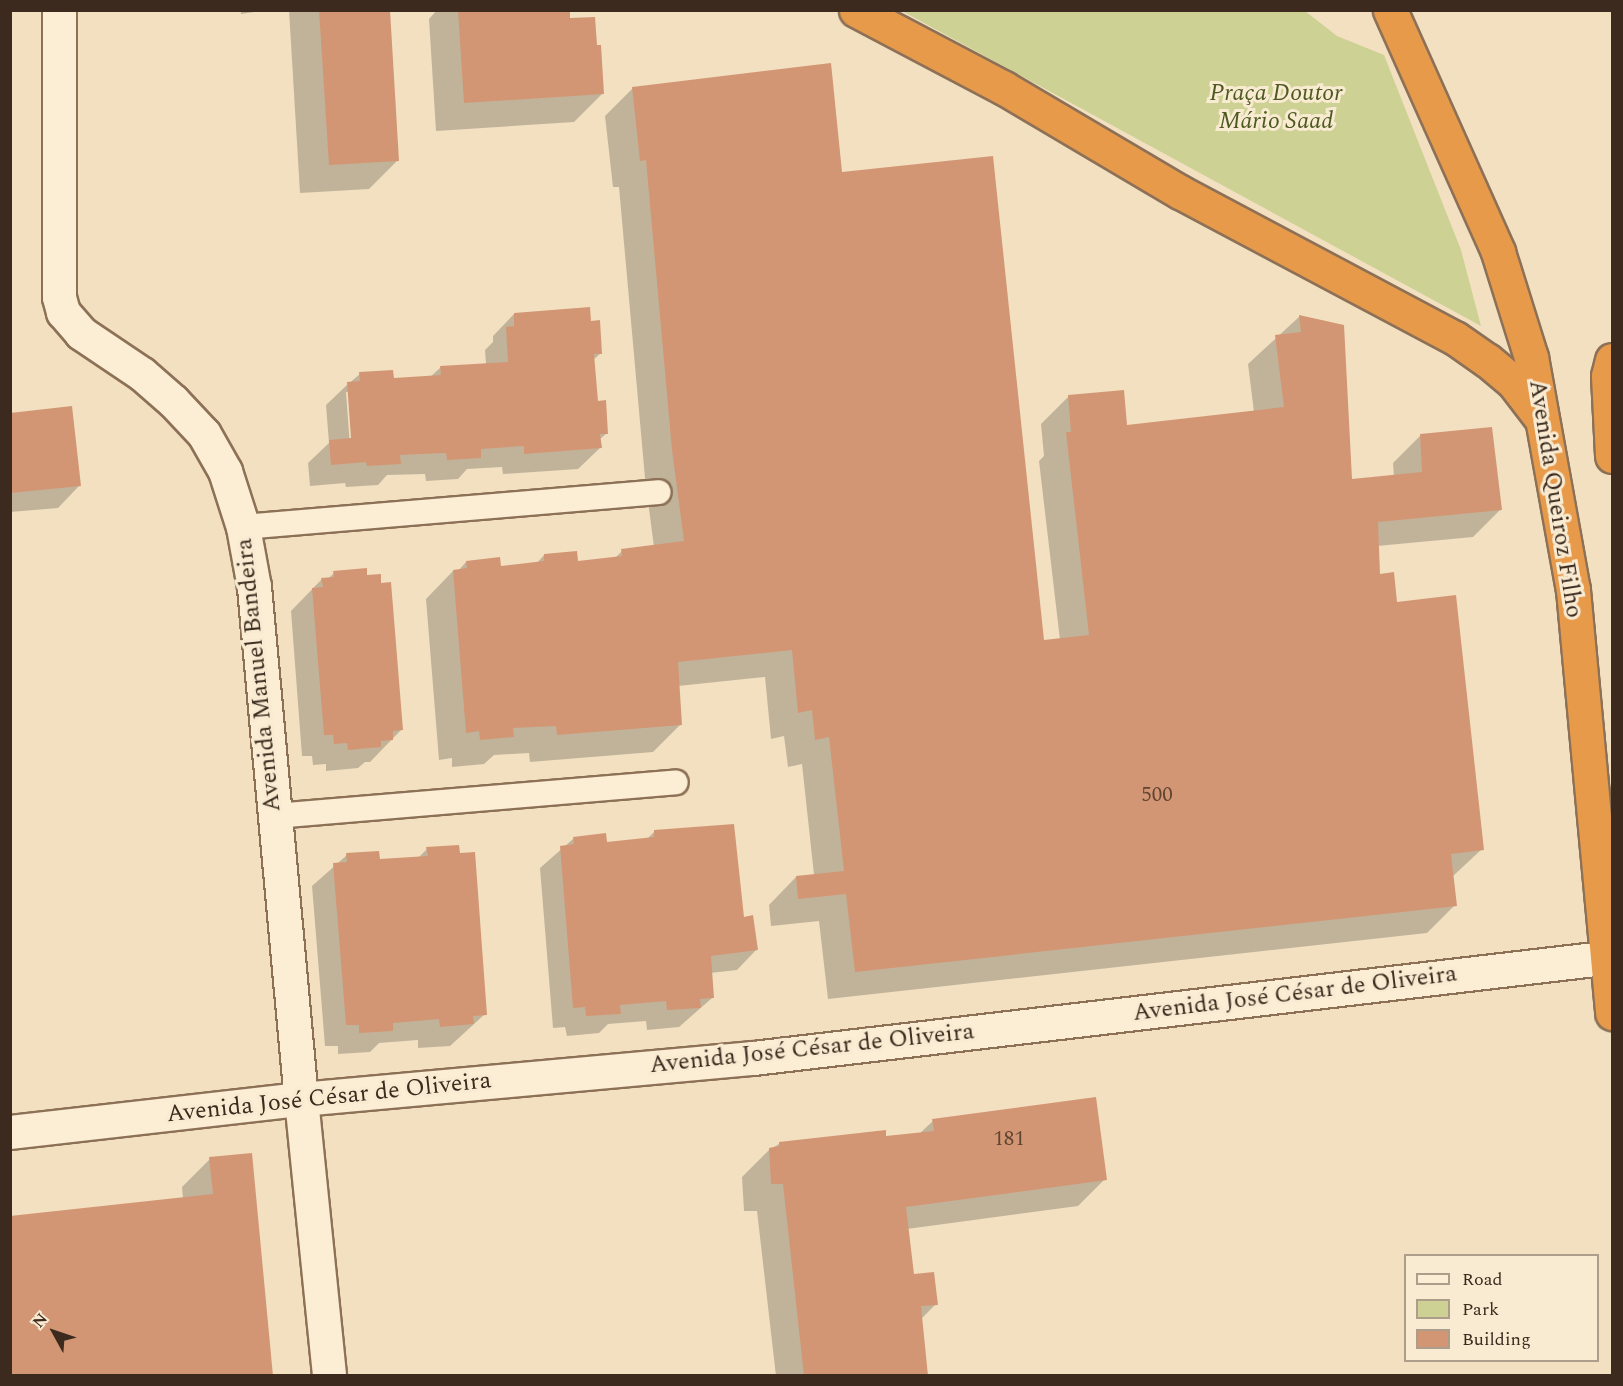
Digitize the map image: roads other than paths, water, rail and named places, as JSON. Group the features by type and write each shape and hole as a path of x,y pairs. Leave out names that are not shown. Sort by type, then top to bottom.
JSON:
{"highway":[{"path":"856,10 1004,88 1180,192 1455,338 1487,360 1514,383 1545,422"},
{"name":"Avenida Queiroz Filho","path":"1390,10 1498,252 1531,357 1545,422 1573,590 1610,957 1612,1013"},
{"path":"1611,369 1612,456"}],"street":[{"name":"Avenida Manuel Bandeira","path":"59,10 59,297 63,312 81,333 142,374 173,401 204,434 225,471 243,526 254,587 329,1376"},
{"path":"243,526 659,492"},
{"path":"275,816 676,782"},
{"name":"Avenida José César de Oliveira","path":"10,1132 301,1099 753,1058 1610,957"}],"park label":[{"name":"Praça Doutor Mário Saad","path":"1276,108"}]}
